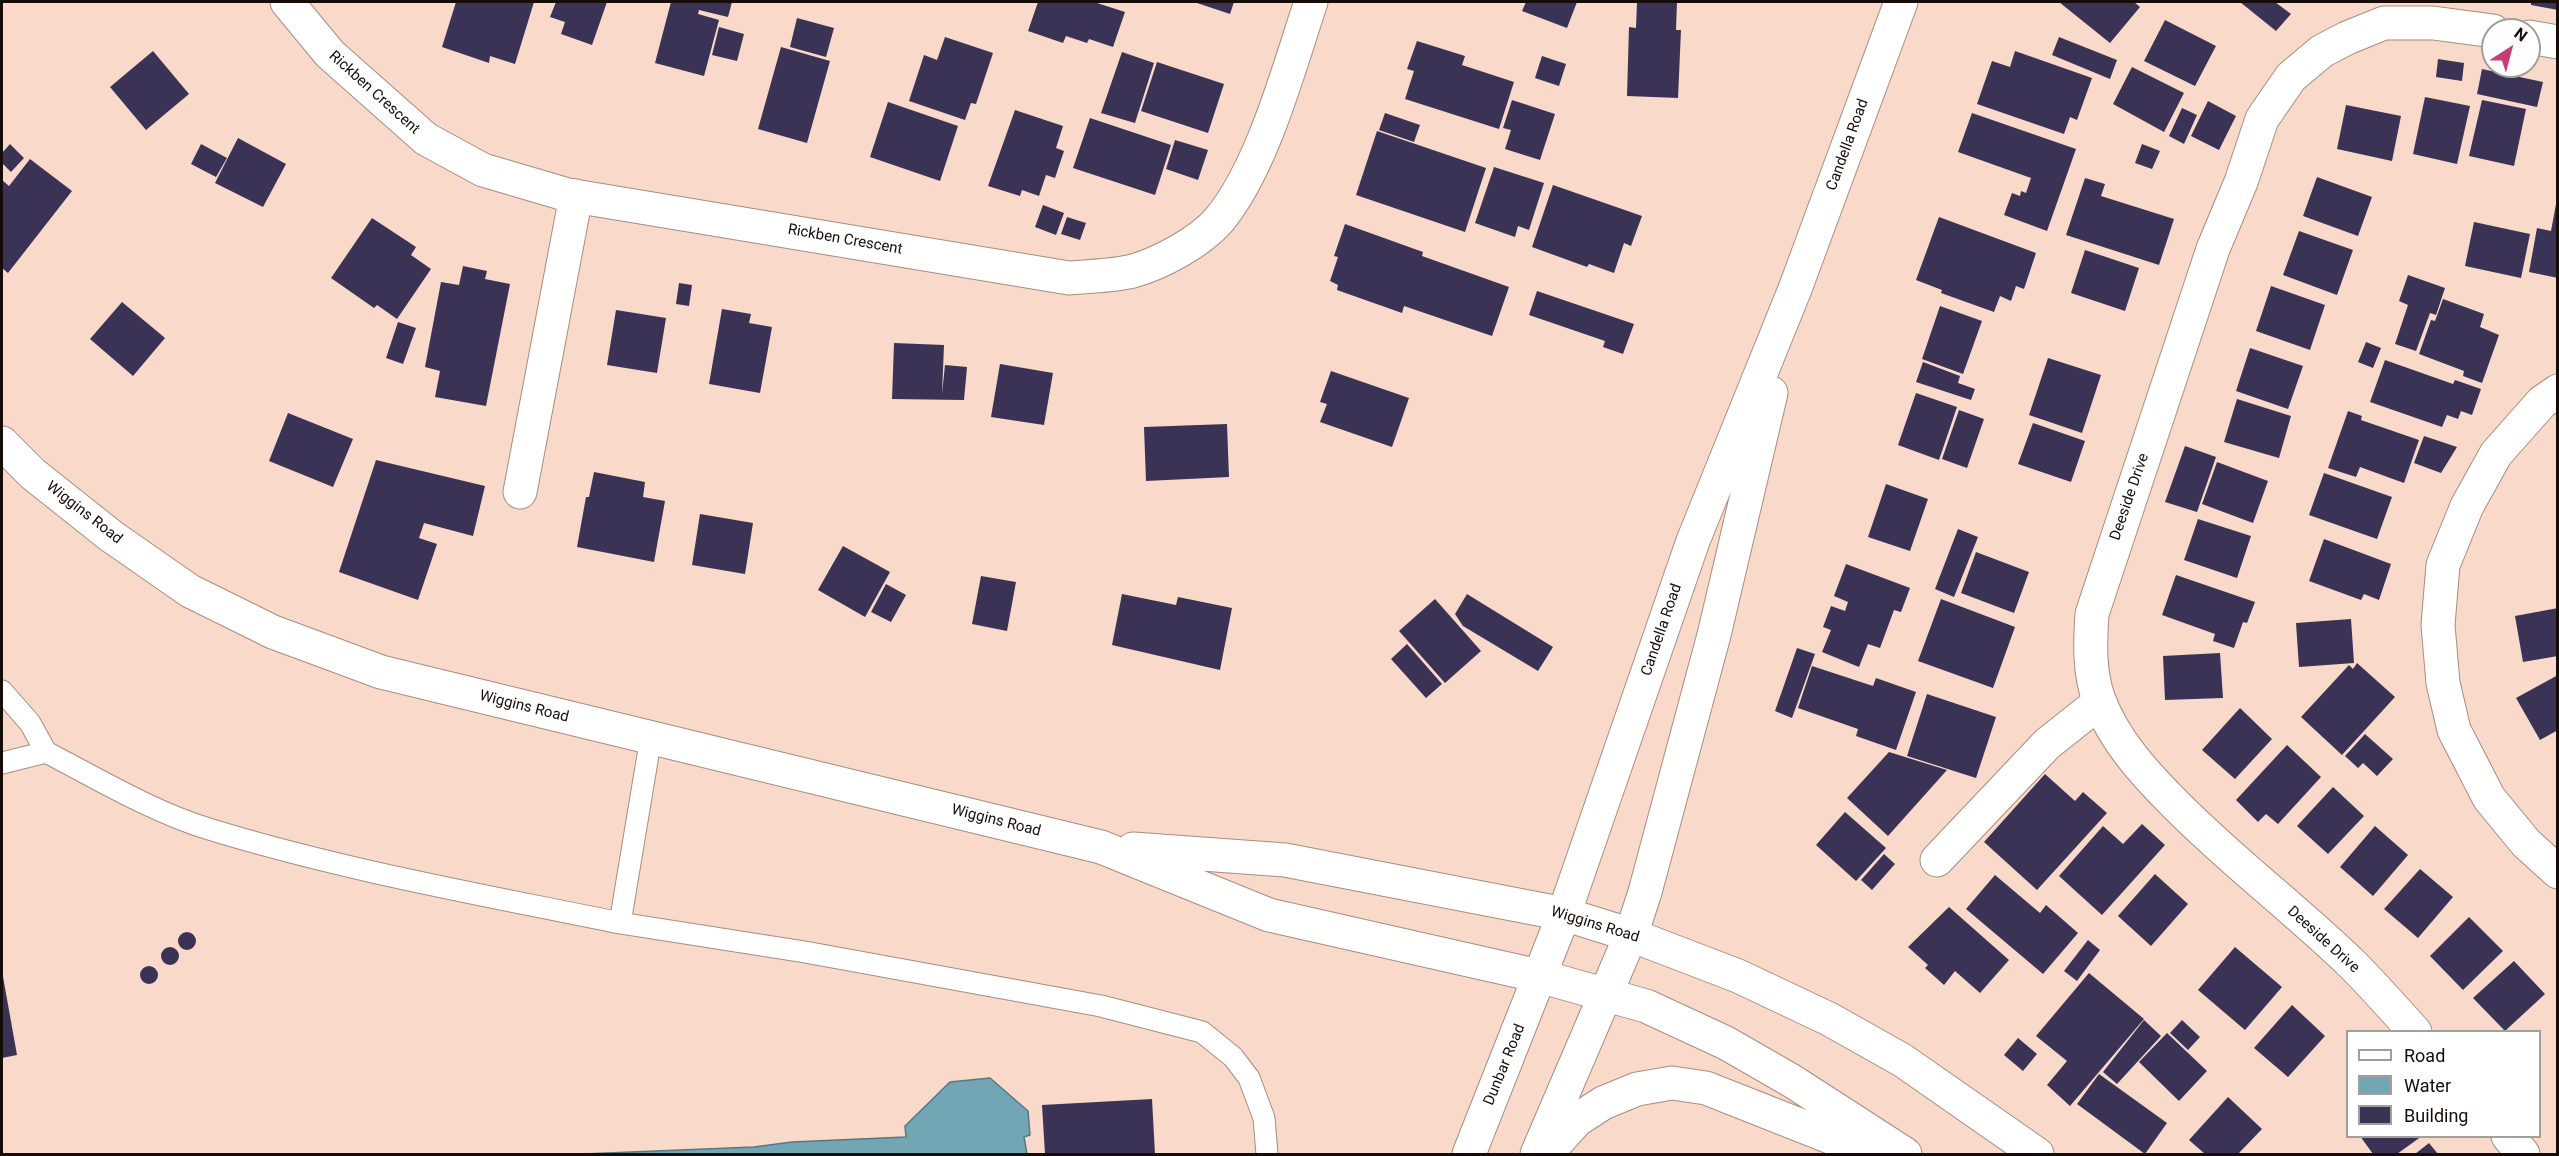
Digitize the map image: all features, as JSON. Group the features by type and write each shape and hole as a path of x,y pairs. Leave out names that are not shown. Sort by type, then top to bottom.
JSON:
{"street":[{"name":"Rickben Crescent","path":"287,2 330,54 426,139 483,170 576,196 1070,278 1133,271 1182,250 1218,222 1241,190 1277,103 1311,2"},
{"name":"Candella Road","path":"1539,976 1563,914 1693,542 1795,289 1901,2"},
{"name":"Deeside Drive","path":"2413,1030 2353,965 2205,835 2125,749 2100,702 2094,677 2090,642 2092,615 2098,590 2213,249 2241,182 2262,119 2291,77 2322,51 2347,38 2384,23 2433,23 2481,29"},
{"path":"2541,39 2558,42"},
{"path":"520,492 576,196"},
{"name":"Candella Road","path":"1605,993 1631,935 1645,892 1714,635 1795,289"},
{"path":"2558,391 2542,402 2496,454 2467,506 2443,565 2438,625 2444,683 2454,730 2489,798 2526,843 2558,872"},
{"name":"Wiggins Road","path":"2,443 33,474 111,536 182,585 273,632 381,672 1101,847 1269,915 1539,976 1646,1006 1726,1044 1792,1081 1905,1155"},
{"path":"1937,860 2047,744 2100,702"},
{"name":"Wiggins Road","path":"1101,847 1286,860 1563,914 1631,935 1738,976 1828,1019 1902,1060 2037,1155"},
{"name":"Dunbar Road","path":"1469,1155 1539,976"},
{"path":"1537,1155 1605,993"},
{"path":"1546,1155 1577,1120 1602,1103 1636,1089 1672,1083 1706,1088 1873,1155"},
{"path":"2509,1138 2523,1155"}],"lane":[{"path":"2,691 30,723 45,752 137,799 208,829 372,871 620,923 816,954 1101,1006 1202,1032 1233,1057 1249,1078 1264,1118 1267,1155"},
{"path":"620,923 651,737"},
{"path":"2,763 45,752"}],"water":[{"path":"990,1078 1028,1111 1030,1135 1024,1137 1027,1154 582,1154 754,1147 792,1142 906,1137 905,1126 950,1082"}],"building":[{"path":"456,2 534,2 515,64 490,56 489,63 442,47"},
{"path":"556,2 607,2 592,45 561,34 565,22 550,17"},
{"path":"671,2 732,2 728,17 699,10 698,14 719,20 704,76 655,63"},
{"path":"1038,2 1094,2 1125,12 1113,47 1089,39 1087,43 1066,36 1063,43 1028,31"},
{"path":"1194,2 1234,2 1230,14"},
{"path":"1526,2 1577,2 1567,28 1522,11"},
{"path":"1637,2 1677,2 1676,30 1681,30 1678,98 1627,96 1629,27 1636,28"},
{"path":"2059,2 2134,2 2140,7 2110,43"},
{"path":"2240,2 2275,2 2291,14 2276,31"},
{"path":"2531,2 2558,2 2558,10 2531,5"},
{"path":"797,18 834,28 826,57 790,47"},
{"path":"2165,20 2216,46 2195,86 2144,61"},
{"path":"719,27 744,34 737,61 712,55"},
{"path":"945,37 993,53 976,104 971,103 965,120 909,101 924,55 937,60"},
{"path":"2059,37 2117,60 2110,79 2052,55"},
{"path":"1417,41 1465,56 1462,65 1514,82 1499,129 1405,99 1414,71 1407,69"},
{"path":"781,47 830,61 807,143 758,129"},
{"path":"153,51 189,94 146,130 110,87"},
{"path":"2015,51 2092,78 2077,120 2070,117 2064,134 1977,104 1992,61 2010,67"},
{"path":"1122,52 1154,63 1135,123 1101,113"},
{"path":"1542,56 1566,64 1559,86 1535,78"},
{"path":"2438,59 2464,63 2462,81 2436,77"},
{"path":"1157,62 1224,84 1208,133 1141,111"},
{"path":"2132,67 2184,93 2164,132 2113,104"},
{"path":"2481,74 2481,78 2524,78 2543,82 2537,107 2477,94"},
{"path":"2425,97 2470,106 2457,164 2413,154"},
{"path":"1512,100 1555,114 1540,160 1505,149 1511,130 1503,128"},
{"path":"2482,100 2526,109 2514,166 2469,156"},
{"path":"2208,101 2236,116 2219,150 2191,136"},
{"path":"888,102 958,126 940,181 870,157"},
{"path":"2346,105 2401,116 2392,161 2337,149"},
{"path":"2182,108 2197,115 2184,144 2169,136"},
{"path":"1015,110 1063,126 1056,148 1064,151 1055,178 1046,175 1039,196 1022,190 1020,196 988,186"},
{"path":"1385,113 1420,125 1414,142 1379,130"},
{"path":"1972,113 2076,149 2047,231 2004,215 2012,193 2020,196 2021,191 2026,193 2031,178 1958,152"},
{"path":"1090,118 1171,145 1155,195 1073,168"},
{"path":"1377,131 1486,168 1465,232 1356,195"},
{"path":"238,138 286,164 263,207 215,183"},
{"path":"1175,140 1208,150 1198,180 1166,169"},
{"path":"10,144 24,158 11,172 2,163 2,153"},
{"path":"201,144 227,158 216,177 191,164"},
{"path":"2142,144 2160,151 2152,169 2135,163"},
{"path":"30,159 72,191 8,273 2,268 2,180 9,186"},
{"path":"1494,167 1544,183 1529,230 1518,226 1515,237 1475,223"},
{"path":"2317,177 2372,197 2358,236 2303,216"},
{"path":"2085,178 2105,184 2101,196 2174,219 2159,265 2066,235"},
{"path":"1553,185 1642,216 1631,246 1624,243 1614,273 1589,264 1587,267 1532,247"},
{"path":"2556,204 2558,204 2558,278 2529,272 2537,228 2551,231"},
{"path":"1043,205 1064,213 1056,235 1035,227"},
{"path":"1067,217 1086,223 1080,240 1061,234"},
{"path":"1939,217 2036,253 2024,289 2016,286 2011,301 2000,296 1994,312 1941,293 1942,290 1916,280"},
{"path":"372,218 416,247 411,255 431,269 397,319 377,305 374,308 331,278"},
{"path":"2474,222 2530,234 2521,278 2465,266"},
{"path":"1345,224 1423,252 1422,256 1509,287 1492,336 1404,306 1402,313 1337,290 1338,285 1330,281 1338,257 1334,256"},
{"path":"2299,231 2353,250 2337,295 2283,275"},
{"path":"2085,250 2139,268 2125,311 2071,293"},
{"path":"463,266 487,271 485,279 510,284 486,406 435,397 440,371 425,367 441,282 459,285"},
{"path":"2408,275 2445,288 2436,315 2430,313 2416,351 2395,344 2408,305 2399,301"},
{"path":"679,283 692,285 689,306 676,304"},
{"path":"2271,286 2325,305 2310,350 2256,331"},
{"path":"1537,291 1634,324 1623,354 1603,347 1605,341 1529,315"},
{"path":"2443,299 2484,314 2480,327 2499,335 2482,383 2463,376 2464,371 2419,354 2431,320 2435,321"},
{"path":"122,302 165,338 133,376 90,339"},
{"path":"1940,306 1982,321 1963,374 1922,359"},
{"path":"722,309 751,314 749,323 772,327 760,393 709,384"},
{"path":"616,310 666,318 657,373 607,365"},
{"path":"398,322 416,328 403,364 386,358"},
{"path":"2366,342 2381,348 2373,368 2358,362"},
{"path":"894,343 944,345 942,394 945,365 967,367 964,400 892,399"},
{"path":"2250,348 2303,366 2288,409 2236,391"},
{"path":"2048,358 2101,375 2082,433 2029,415"},
{"path":"2385,360 2453,384 2455,380 2481,389 2472,415 2461,411 2458,419 2447,415 2442,427 2370,402"},
{"path":"1923,362 1960,376 1958,383 1975,389 1971,400 1916,382"},
{"path":"1000,364 1053,373 1044,425 991,417"},
{"path":"1331,371 1409,398 1392,447 1320,422 1327,404 1320,402"},
{"path":"1916,393 1957,407 1939,460 1898,445"},
{"path":"2237,399 2291,416 2279,458 2224,442"},
{"path":"1959,410 1984,419 1967,468 1942,459"},
{"path":"2348,411 2362,416 2361,420 2419,440 2404,483 2360,467 2356,477 2328,468"},
{"path":"288,413 353,439 333,487 269,461"},
{"path":"2033,423 2085,441 2071,482 2018,464"},
{"path":"1227,424 1229,477 1146,481 1144,427"},
{"path":"2424,436 2457,447 2441,473 2414,463"},
{"path":"2185,446 2216,457 2197,512 2165,502"},
{"path":"376,460 485,486 473,536 424,523 419,538 437,544 418,600 339,572"},
{"path":"2217,462 2268,481 2253,523 2202,504"},
{"path":"594,472 645,482 643,497 665,501 654,562 577,547 586,497 589,497"},
{"path":"2324,473 2392,497 2377,539 2309,515"},
{"path":"1886,484 1928,499 1910,551 1868,537"},
{"path":"700,514 753,523 745,574 692,565"},
{"path":"2198,519 2251,536 2237,578 2184,560"},
{"path":"1958,529 1978,537 1954,597 1935,589"},
{"path":"2324,539 2391,564 2379,600 2364,594 2361,600 2309,581"},
{"path":"843,546 890,572 865,617 818,590"},
{"path":"1976,552 2029,572 2014,613 1961,593"},
{"path":"1846,564 1910,588 1901,612 1894,610 1880,648 1868,644 1859,667 1822,652 1831,630 1823,627 1831,606 1845,611 1848,602 1834,596"},
{"path":"2176,575 2255,602 2247,623 2243,622 2234,648 2213,641 2215,634 2162,615"},
{"path":"981,576 1016,582 1007,631 972,624"},
{"path":"886,584 906,595 891,622 871,612"},
{"path":"1122,594 1176,605 1178,597 1232,608 1220,670 1112,645"},
{"path":"1467,594 1553,647 1538,671 1463,626 1455,614"},
{"path":"1435,599 1481,651 1445,683 1399,631"},
{"path":"1941,599 2015,627 1993,688 1918,661"},
{"path":"2558,608 2558,656 2523,662 2515,616"},
{"path":"2351,619 2354,663 2299,667 2296,623"},
{"path":"1407,644 1442,684 1426,698 1391,659"},
{"path":"1797,648 1815,654 1792,718 1775,711"},
{"path":"2220,653 2223,698 2165,700 2163,656"},
{"path":"2357,663 2395,697 2342,755 2301,717 2349,665 2353,669"},
{"path":"1812,666 1873,686 1876,678 1916,692 1896,750 1856,736 1858,729 1798,708"},
{"path":"2558,675 2558,730 2540,740 2516,698"},
{"path":"1927,694 1996,717 1976,778 1907,756"},
{"path":"2240,708 2272,739 2235,779 2202,750"},
{"path":"2365,734 2393,759 2377,776 2363,763 2358,768 2345,756"},
{"path":"2287,745 2321,777 2278,824 2266,814 2258,822 2236,800"},
{"path":"1889,752 1947,770 1888,836 1847,798"},
{"path":"2045,774 2075,801 2083,792 2107,813 2037,890 1984,842"},
{"path":"2333,787 2364,816 2328,854 2297,826"},
{"path":"1845,812 1886,848 1856,881 1816,845"},
{"path":"2142,824 2165,845 2102,915 2059,876 2103,826 2123,844"},
{"path":"2375,826 2408,855 2373,896 2340,867"},
{"path":"1884,854 1895,864 1872,890 1861,880"},
{"path":"2420,869 2453,897 2418,938 2384,909"},
{"path":"2155,874 2188,904 2151,946 2118,916"},
{"path":"1995,875 2040,913 2046,905 2078,933 2043,974 1966,909"},
{"path":"1949,907 2009,960 1980,993 1955,971 1944,985 1925,968 1928,965 1908,947"},
{"path":"2469,917 2503,951 2463,990 2430,956"},
{"path":"187,932 193,935 196,941 193,947 187,950 181,947 178,941 181,935"},
{"path":"2088,940 2100,950 2077,981 2064,971"},
{"path":"170,947 176,950 179,956 176,962 170,965 164,962 161,956 164,950"},
{"path":"2235,947 2282,987 2245,1030 2198,990"},
{"path":"2514,961 2545,994 2506,1030 2473,998"},
{"path":"149,966 155,969 158,975 155,981 149,984 143,981 140,975 143,969"},
{"path":"2,971 17,1055 2,1058"},
{"path":"2089,973 2144,1019 2070,1106 2047,1085 2067,1061 2036,1036"},
{"path":"2292,1005 2325,1036 2288,1077 2254,1048"},
{"path":"2144,1020 2161,1036 2117,1084 2103,1072"},
{"path":"2182,1020 2200,1037 2188,1050 2170,1033"},
{"path":"2167,1033 2207,1071 2179,1101 2139,1062"},
{"path":"2018,1038 2037,1054 2023,1071 2004,1055"},
{"path":"2099,1074 2167,1123 2145,1154 2077,1104"},
{"path":"2228,1097 2262,1129 2238,1154 2205,1154 2189,1140"},
{"path":"1152,1099 1155,1154 1045,1154 1042,1105"},
{"path":"2361,1138 2419,1138 2397,1154 2373,1154"},
{"path":"2429,1143 2438,1154 2415,1154"}]}
